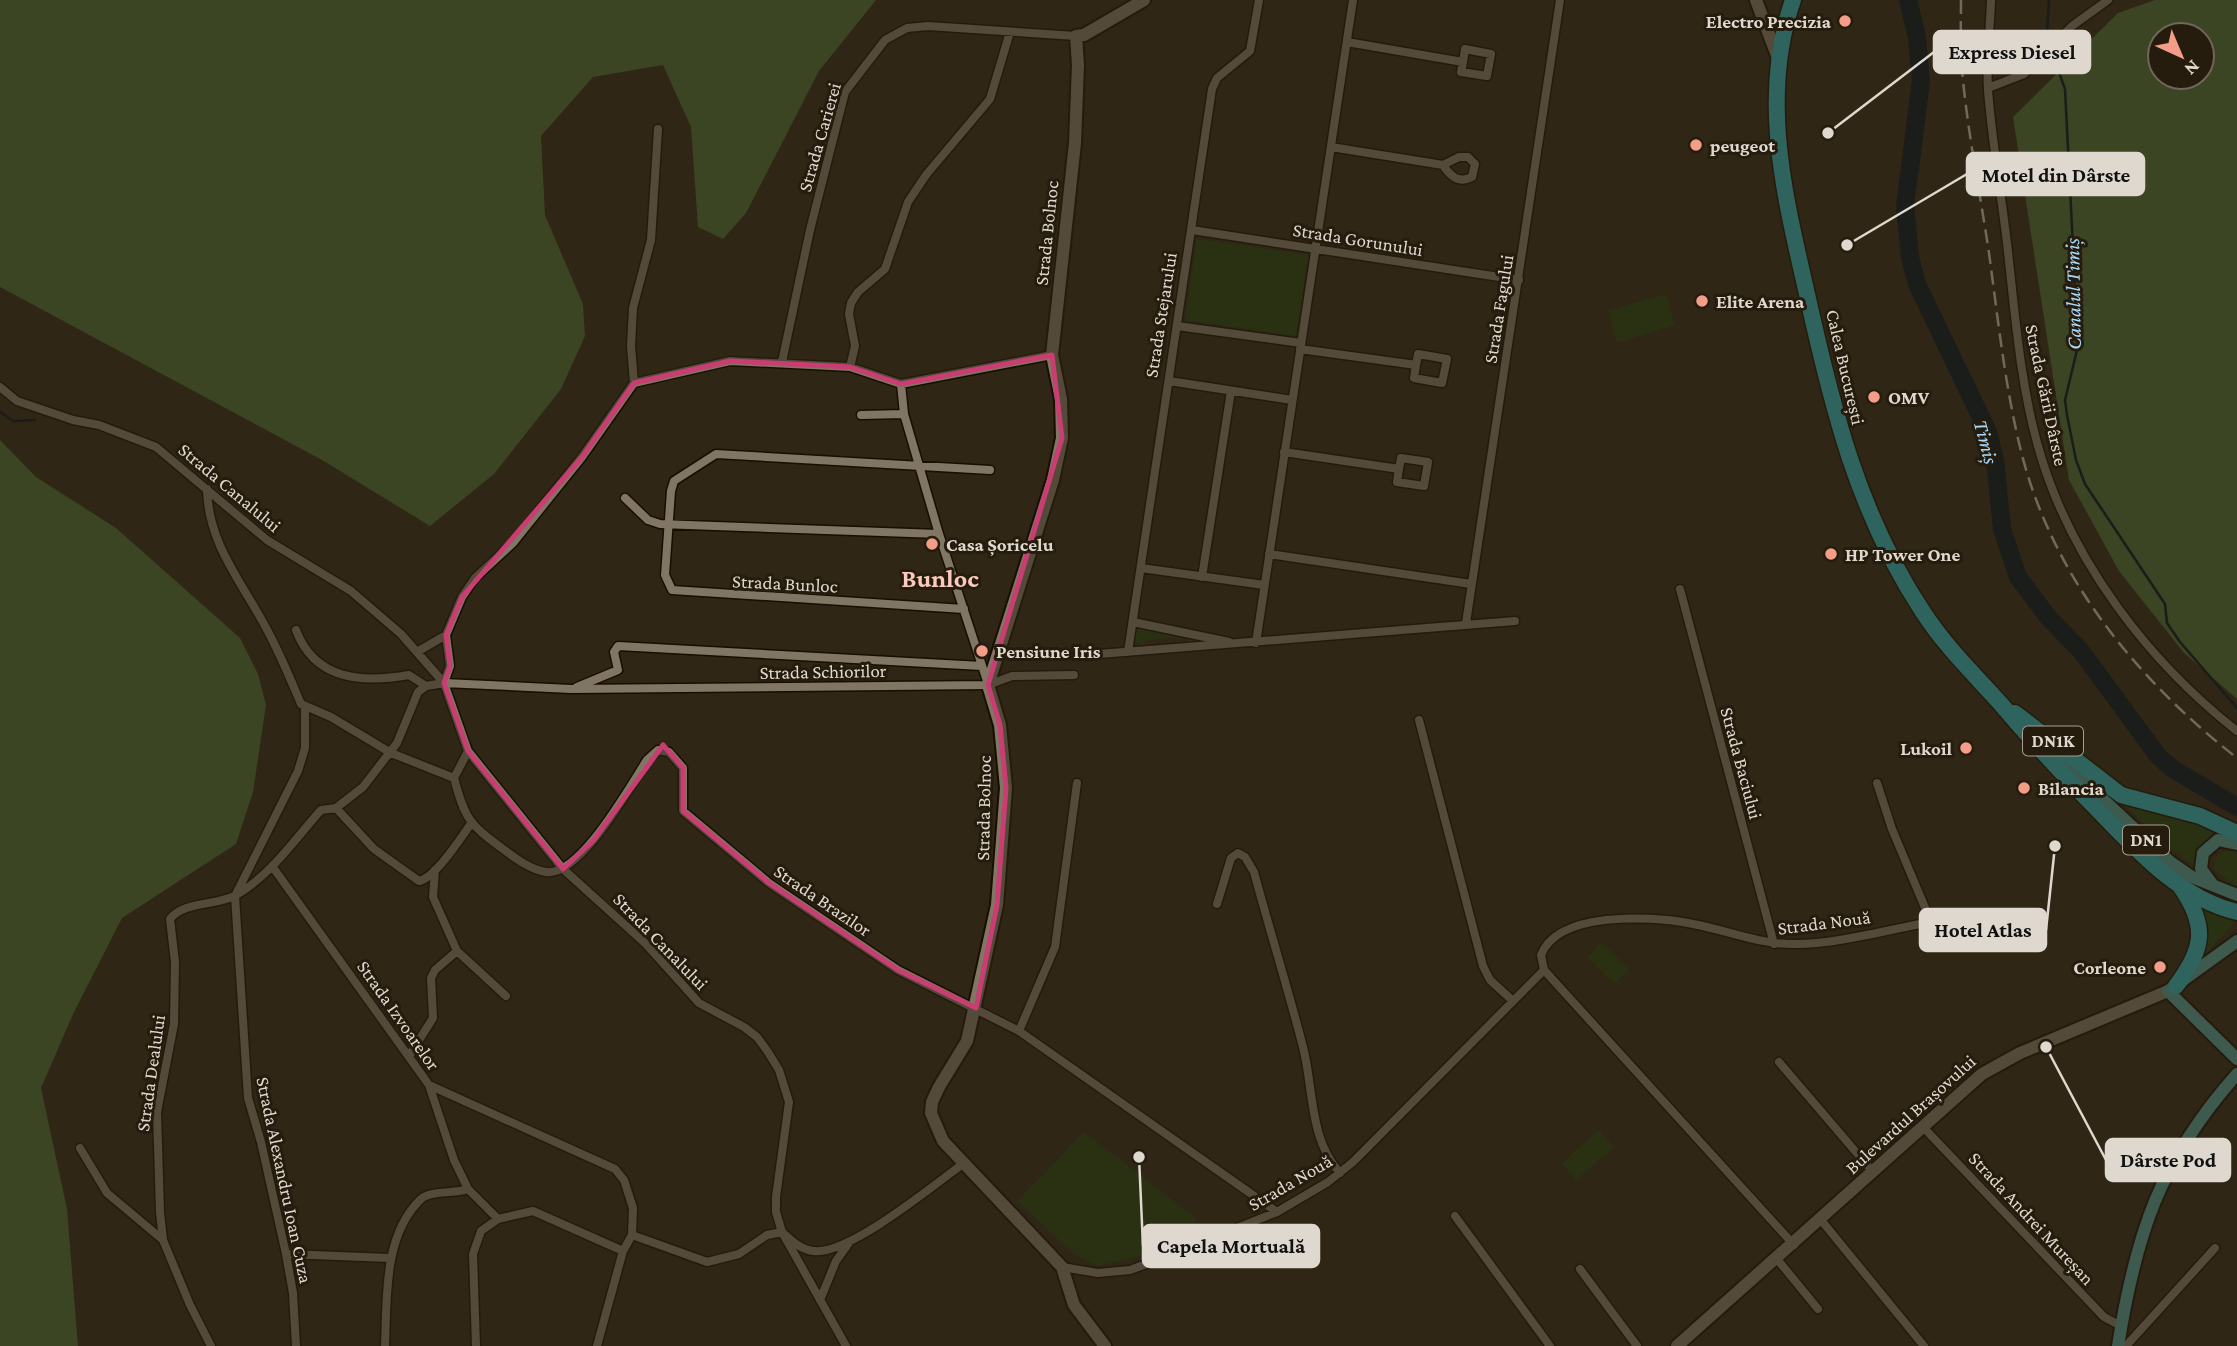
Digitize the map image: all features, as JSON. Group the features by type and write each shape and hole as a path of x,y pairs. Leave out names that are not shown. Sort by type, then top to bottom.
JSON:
{"highway":[{"name":"Calea București","path":"1793,0 1780,65 1776,125 1781,172 1829,394 1846,453 1876,526 1908,589 1944,642 2035,747 2115,828 2179,884 2237,912"},
{"name":"DN1K","path":"1998,702 2047,736 2104,785 2121,795 2200,816 2237,833"},
{"path":"2172,988 2196,955 2201,931 2193,906 2179,884"}],"main road":[{"name":"Calea București","path":"1998,702 2164,856 2192,877 2237,895"},
{"path":"2217,888 2201,869 2203,853 2211,843 2218,840 2237,844"},
{"name":"Bulevardul Brașovului","path":"2172,988 2237,942"},
{"path":"2172,988 2237,1059"},
{"path":"2118,1346 2139,1244 2156,1193 2192,1129 2237,1074"}],"street":[{"path":"1076,37 1144,0"},
{"name":"Strada Stejarului","path":"1128,652 1214,82 1248,55 1259,0"},
{"path":"1256,643 1353,0"},
{"name":"Strada Fagului","path":"1466,623 1560,0"},
{"path":"1756,0 1770,31 1780,65"},
{"name":"Strada Gării Dârste","path":"1991,0 1988,88 2016,328 2040,452 2056,499 2080,548 2120,608 2191,692 2237,732"},
{"path":"1988,88 2024,74 2056,42 2108,0"},
{"name":"Strada Carierei","path":"782,362 794,296 843,100 856,74 879,45 913,27 1076,37"},
{"path":"850,367 855,345 849,314 851,303 858,292 885,269 908,202 926,175 990,99 1010,32"},
{"name":"Strada Bolnoc","path":"1076,37 1079,65 1075,143 1052,355 1060,399 1062,438 1053,480 988,685 1000,725 1006,788 997,905 976,1008 964,1048 932,1102 931,1113 938,1132 964,1163 1062,1267 1074,1305 1105,1346"},
{"path":"1347,42 1463,62"},
{"path":"235,896 272,866 321,810 336,808 363,787 391,753 418,692 426,686 444,682 450,666 446,635 462,597 475,578 513,543 582,457 634,383 631,346 633,308 652,240 658,129"},
{"path":"1331,147 1443,165"},
{"name":"Strada Gorunului","path":"1192,230 1519,280"},
{"path":"1177,326 1416,365"},
{"path":"1418,354 1447,359 1442,383 1414,378 1416,365 1418,354"},
{"path":"634,383 730,361 850,367 901,384 1052,355"},
{"path":"1169,381 1292,400"},
{"path":"901,384 904,414 988,685"},
{"name":"Strada Canalului","path":"0,387 17,401 73,420 99,425 156,447 267,540 367,602 444,682 468,751 563,869 646,944 699,1003 757,1037 779,1070 789,1102 776,1212 782,1231 846,1346"},
{"path":"1202,577 1231,391"},
{"path":"861,415 904,414"},
{"path":"1284,452 1399,469"},
{"name":"Strada Bunloc","path":"964,609 682,593 672,590 665,575 674,481 716,454 990,470"},
{"path":"1401,458 1428,462 1424,486 1397,482 1399,469 1401,458"},
{"path":"207,489 207,503 220,551 266,627 305,707 305,748 298,771 235,896"},
{"path":"625,498 648,520 668,524 939,534"},
{"path":"1269,554 1471,584"},
{"path":"1141,568 1264,586"},
{"name":"Strada Baciului","path":"1680,589 1774,944"},
{"path":"1086,655 1515,621"},
{"path":"1133,622 1236,644"},
{"path":"296,630 309,654 341,675 365,681 409,675 426,686"},
{"path":"417,652 446,635"},
{"name":"Strada Schiorilor","path":"571,689 618,670 614,652 618,646 982,666"},
{"name":"Strada Schiorilor","path":"444,682 571,689 988,685 1012,676 1074,676"},
{"path":"305,707 331,717 391,753 454,778"},
{"path":"1419,720 1483,966 1490,980 1513,1001"},
{"name":"Strada Brazilor","path":"563,869 593,841 647,760 658,750 669,752 683,768 683,811 769,883 898,970 1019,1031 1277,1212"},
{"path":"468,751 454,778 470,825 519,861 546,872 563,869"},
{"path":"1019,1031 1055,947 1077,783"},
{"name":"Strada Nouă","path":"1062,1267 1098,1273 1130,1270 1277,1212 1340,1173 1544,970 1541,955 1553,937 1590,922 1662,918 1774,944 1798,944 1931,922 1892,830 1877,783"},
{"path":"336,808 374,849 413,879 425,880 470,825"},
{"path":"1217,904 1231,858 1238,853 1245,857 1254,872 1308,1066 1314,1119 1330,1163 1340,1173"},
{"name":"Strada Izvoarelor","path":"272,866 429,1084 454,1160 468,1189 498,1219"},
{"path":"435,870 433,897 457,951 506,996"},
{"name":"Strada Dealului","path":"211,1346 190,1305 163,1240 155,1148 157,1112 174,1024 175,962 170,919 180,911 235,896"},
{"name":"Strada Alexandru Ioan Cuza","path":"235,896 248,1098 261,1142 286,1254 293,1293 296,1346"},
{"path":"409,1056 433,1018 431,978 435,970 457,951"},
{"path":"1544,970 1794,1245"},
{"name":"Bulevardul Brașovului","path":"1677,1346 1794,1245 1982,1074 2001,1061 2172,988"},
{"path":"1779,1062 1873,1172"},
{"path":"429,1084 615,1169 624,1180 633,1208 632,1235 623,1251 597,1346"},
{"name":"Strada Andrei Mureșan","path":"1923,1127 2104,1317 2121,1326"},
{"path":"80,1149 107,1193 163,1240"},
{"path":"632,1235 706,1262 739,1254 768,1235 782,1231 811,1251 826,1251 849,1243 964,1163"},
{"path":"385,1346 390,1258 403,1227 421,1199 429,1195 455,1194 468,1189"},
{"path":"476,1346 473,1254 481,1231 498,1219 533,1211 623,1251"},
{"path":"1455,1216 1550,1346"},
{"path":"1821,1220 1924,1346"},
{"path":"820,1300 836,1261 849,1243"},
{"path":"2126,1346 2215,1248"},
{"path":"286,1254 390,1258"},
{"path":"1777,1259 1818,1309"},
{"path":"1580,1269 1637,1346"}],"highlighted area":[{"path":"1052,355 1062,438 988,685 1000,725 1006,788 997,905 976,1008 898,970 769,883 683,811 683,768 663,745 593,841 563,869 468,751 444,683 450,666 446,635 462,597 582,457 634,383 730,361 850,367 901,384"}],"green space":[{"path":"0,0 876,0 819,71 746,213 723,239 698,227 691,127 663,65 593,77 541,136 545,215 583,304 585,336 561,389 494,474 430,526 322,460 0,287"},
{"path":"2155,0 2237,0 2237,699 2184,653 2119,571 2069,480 2013,117 2118,13"},
{"path":"1197,239 1308,255 1296,336 1185,320"},
{"path":"1666,294 1675,325 1617,343 1608,311"},
{"path":"0,440 36,477 116,528 240,638 258,674 266,705 253,792 236,844 122,918 74,1012 41,1088 67,1209 78,1346 0,1346"},
{"path":"1139,627 1201,639 1187,642 1186,637 1145,640 1143,646 1135,641 1135,630"},
{"path":"2118,799 2187,818 2224,833 2217,836 2200,870 2169,847"},
{"path":"2230,848 2237,851 2237,887 2214,869 2215,857"},
{"path":"2200,904 2235,921 2206,954 2208,929"},
{"path":"1602,942 1629,969 1615,984 1588,957"},
{"path":"1599,1130 1614,1147 1576,1180 1562,1163"},
{"path":"1084,1132 1197,1219 1172,1248 1098,1266 1074,1254 1017,1201"}],"waterway":[{"name":"Timiș","path":"1908,0 1917,37 1921,81 1905,206 1910,257 1917,284 1988,432 1995,460 2002,529 2018,577 2048,617 2081,651 2158,756 2173,769 2237,807"},
{"name":"Canalul Timiș","path":"2046,49 2049,0"},
{"name":"Canalul Timiș","path":"2048,55 2056,64 2065,89 2078,346 2065,400 2076,460 2085,484 2165,604 2167,623 2237,708"},
{"path":"0,412 13,421 35,420"}],"railway":[{"path":"1961,0 1964,92 2002,353 2015,427 2035,497 2054,541 2103,622 2165,695 2237,758"}],"place":[{"name":"Electro Precizia","path":"1845,21"},
{"name":"Express Diesel","path":"1828,133"},
{"name":"peugeot","path":"1696,145"},
{"name":"Motel din Dârste","path":"1847,245"},
{"name":"Elite Arena","path":"1702,301"},
{"name":"OMV","path":"1874,397"},
{"name":"Casa Șoricelu","path":"932,544"},
{"name":"HP Tower One","path":"1831,554"},
{"name":"Pensiune Iris","path":"982,651"},
{"name":"Lukoil","path":"1966,748"},
{"name":"Bilancia","path":"2024,788"},
{"name":"Hotel Atlas","path":"2055,846"},
{"name":"Corleone","path":"2160,967"},
{"name":"Dârste Pod","path":"2046,1047"},
{"name":"Capela Mortuală","path":"1139,1157"}],"district":[{"name":"Bunloc","path":"940,578"}]}
